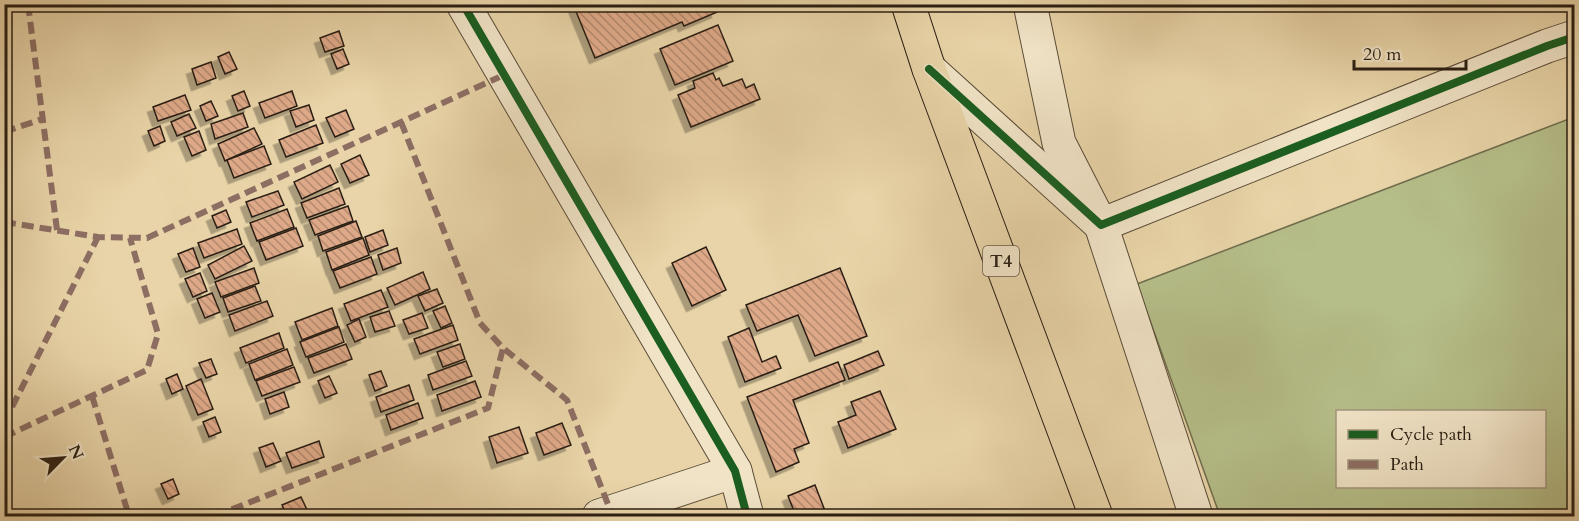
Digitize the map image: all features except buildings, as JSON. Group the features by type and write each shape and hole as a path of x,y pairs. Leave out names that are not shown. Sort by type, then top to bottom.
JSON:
{"highway":[{"name":"T4","path":"908,4 929,69 1096,516"}],"street":[{"path":"463,4 735,471 747,516"},
{"path":"1030,4 1059,143 1101,225 1196,516"},
{"path":"1101,225 1547,46 1575,37"},
{"path":"929,69 1101,225"},
{"path":"599,516 735,471"}],"green space":[{"path":"1574,117 1574,516 1220,516 1137,284"}],"marked path":[{"path":"28,4 57,230"},
{"path":"4,222 98,237 147,238 504,75"},
{"path":"4,132 42,119"},
{"path":"401,122 480,323 503,348 567,400 611,512"},
{"path":"4,423 98,237"},
{"path":"4,437 147,370 158,334 130,238"},
{"path":"215,516 488,408 503,348"},
{"path":"92,396 129,516"}],"cycle path":[{"path":"463,4 735,471 747,516"},
{"path":"929,69 1101,225 1574,37"}]}
